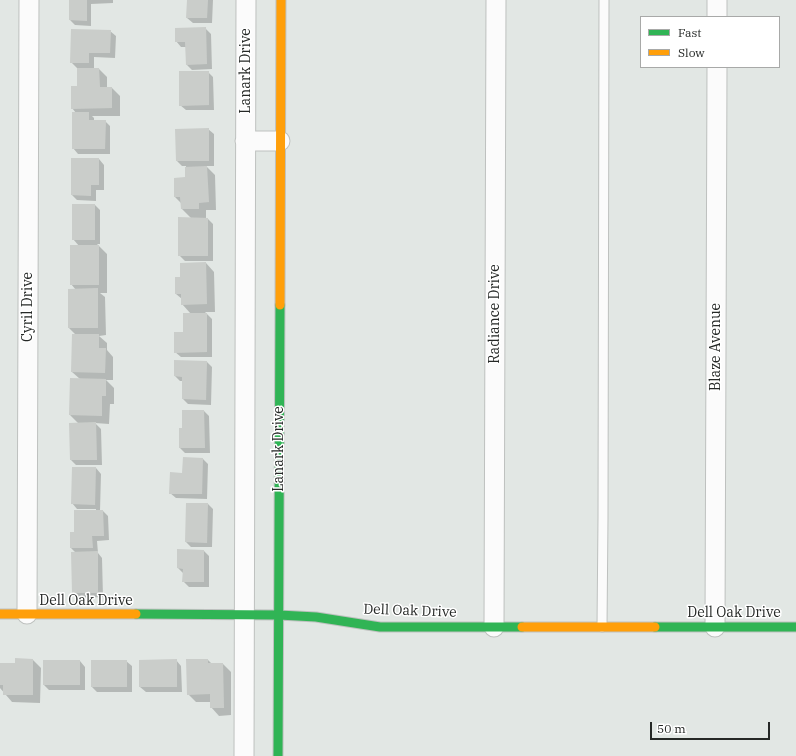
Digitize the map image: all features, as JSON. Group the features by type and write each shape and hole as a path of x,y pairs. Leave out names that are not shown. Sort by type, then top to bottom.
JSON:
{"street":[{"name":"Cyril Drive","path":"27,614 29,0"},
{"name":"Lanark Drive","path":"244,756 246,0"},
{"name":"Lanark Drive","path":"278,756 281,0"},
{"name":"Radiance Drive","path":"494,627 496,0"},
{"path":"717,0 717,16"},
{"name":"Blaze Avenue","path":"715,627 717,68"},
{"path":"245,141 280,141"},
{"name":"Dell Oak Drive","path":"0,614 279,615 316,617 380,627 796,627"}],"lane":[{"path":"602,627 604,0"}],"building":[{"path":"69,0 87,0 87,21 69,20"},
{"path":"187,0 208,0 207,18 186,18"},
{"path":"206,27 207,64 186,65 185,42 175,42 175,28"},
{"path":"71,29 111,30 110,53 89,53 89,63 70,63"},
{"path":"77,68 99,68 100,87 112,87 112,108 71,109 71,86 77,86"},
{"path":"179,71 209,71 209,105 179,106"},
{"path":"72,112 89,112 89,120 106,120 105,149 72,149"},
{"path":"209,128 209,161 176,161 175,129"},
{"path":"71,158 99,158 99,185 91,185 91,196 71,195"},
{"path":"207,166 209,202 199,203 199,209 181,209 180,197 174,197 174,178 185,177 185,167"},
{"path":"72,204 95,204 95,240 72,240"},
{"path":"178,217 208,218 208,256 178,256"},
{"path":"70,245 99,245 99,285 70,285"},
{"path":"206,262 207,304 181,305 181,294 175,294 175,277 180,277 180,263"},
{"path":"98,288 98,328 68,328 68,289"},
{"path":"183,313 207,313 207,352 174,353 174,332 183,332"},
{"path":"72,334 99,334 99,348 106,348 105,373 71,372"},
{"path":"174,360 207,361 206,400 182,399 182,377 174,376"},
{"path":"70,378 106,379 106,396 102,396 102,416 69,415"},
{"path":"182,410 204,410 205,448 179,448 179,428 182,428"},
{"path":"96,422 97,460 70,460 69,423"},
{"path":"183,457 203,458 202,494 169,494 170,472 182,473"},
{"path":"72,467 96,467 95,505 71,504"},
{"path":"186,503 208,503 207,543 185,542"},
{"path":"74,510 103,510 104,536 92,536 93,548 70,548 70,532 74,532"},
{"path":"177,549 204,550 204,582 182,582 183,569 177,568"},
{"path":"98,551 98,593 72,593 71,552"},
{"path":"15,658 33,659 33,695 3,695 3,685 0,685 0,663 15,663"},
{"path":"177,659 177,687 139,687 139,660"},
{"path":"186,659 208,659 208,663 223,663 224,708 210,708 210,694 187,695"},
{"path":"43,660 80,660 80,685 43,685"},
{"path":"91,660 127,660 127,687 91,687"}],"traffic: fast":[{"path":"278,756 280,305"},
{"path":"136,614 279,615 316,617 380,627 522,627"},
{"path":"655,627 796,627"}],"traffic: slow":[{"path":"280,305 281,0"},
{"path":"0,614 136,614"},
{"path":"522,627 655,627"}]}
